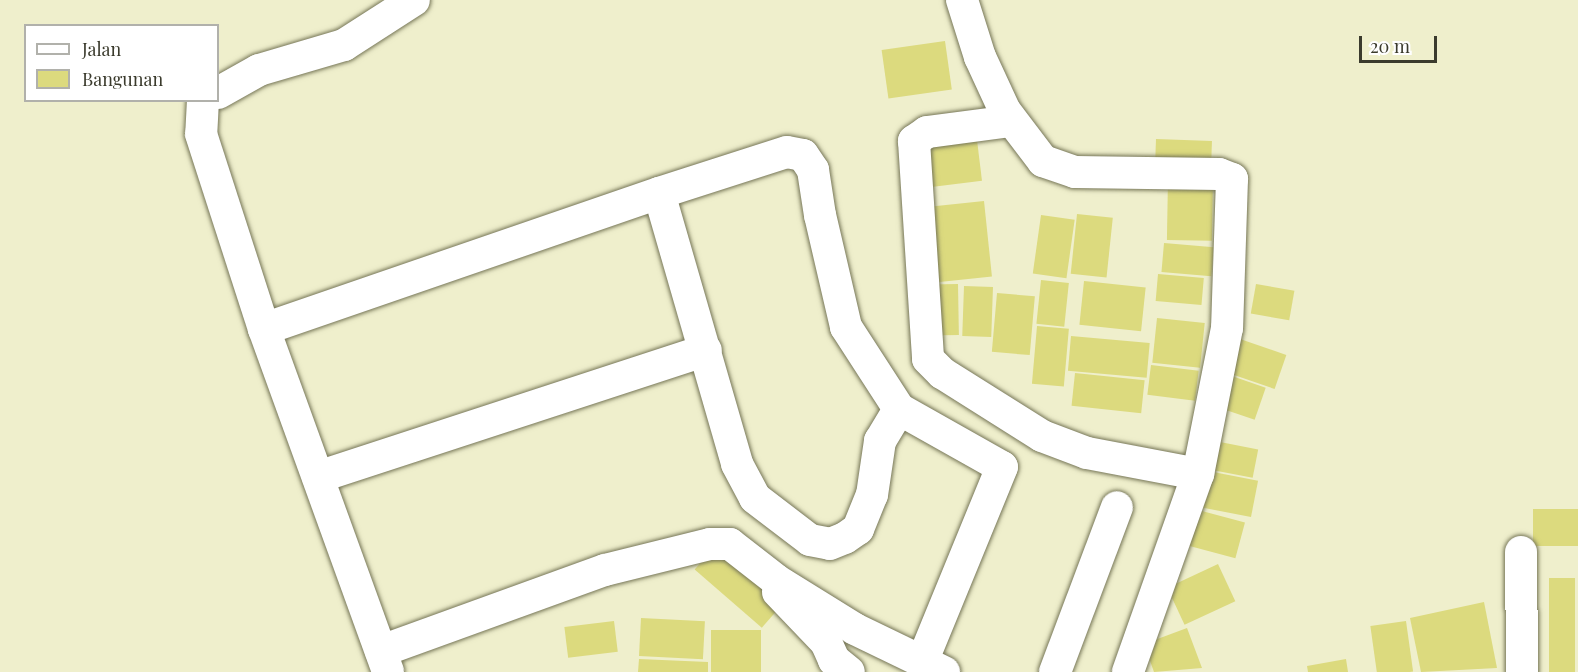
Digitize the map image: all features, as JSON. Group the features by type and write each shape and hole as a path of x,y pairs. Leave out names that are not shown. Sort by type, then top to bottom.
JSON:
{"street":[{"path":"219,92 259,70 344,45 414,0"},
{"path":"962,0 980,57 1011,121 1043,161 1074,172 1219,174 1232,179 1227,328 1198,474 1128,672"},
{"path":"204,102 201,134 264,329 385,662 606,570 710,544 730,544 776,580 855,629 933,667 1002,471 997,462 899,409 846,327 820,215 813,170 803,155 787,153 659,194 264,329"},
{"path":"1011,121 927,132 914,141 928,359 942,373 1042,436 1088,453 1198,474"},
{"path":"659,194 706,350 737,464 755,498 810,540 830,544 858,529 872,495 880,441 899,409"},
{"path":"318,477 706,350"},
{"path":"1054,672 1117,507"},
{"path":"1521,552 1522,672"},
{"path":"776,580 779,596 826,642 834,660 849,672"}],"building":[{"path":"945,41 952,90 888,98 882,50"},
{"path":"1156,139 1212,141 1211,172 1155,170"},
{"path":"977,140 982,181 927,187 922,147"},
{"path":"1168,178 1213,179 1212,241 1167,240"},
{"path":"984,201 992,277 937,282 929,207"},
{"path":"1077,214 1113,218 1107,277 1071,274"},
{"path":"1041,215 1075,220 1066,278 1033,273"},
{"path":"1164,243 1214,247 1211,276 1161,272"},
{"path":"1158,274 1204,278 1201,305 1156,301"},
{"path":"1041,280 1069,283 1064,327 1036,324"},
{"path":"1084,281 1146,287 1141,331 1079,325"},
{"path":"958,284 959,335 930,335 929,285"},
{"path":"1256,284 1294,291 1289,320 1251,314"},
{"path":"964,286 993,287 991,337 962,336"},
{"path":"997,293 1035,296 1030,355 992,352"},
{"path":"1157,318 1205,323 1200,368 1152,363"},
{"path":"1037,326 1069,329 1064,387 1032,384"},
{"path":"1071,336 1150,343 1147,378 1068,371"},
{"path":"1240,339 1286,355 1275,389 1228,373"},
{"path":"1151,365 1199,371 1195,401 1147,395"},
{"path":"1075,373 1145,380 1141,413 1072,406"},
{"path":"1226,374 1266,388 1255,420 1215,406"},
{"path":"1215,441 1258,449 1253,478 1209,469"},
{"path":"1208,471 1258,481 1251,517 1201,507"},
{"path":"1187,507 1245,523 1235,558 1177,543"},
{"path":"1533,509 1578,509 1578,546 1533,546"},
{"path":"715,546 782,604 762,628 695,569"},
{"path":"1218,564 1235,601 1185,625 1167,588"},
{"path":"1549,578 1575,578 1575,672 1549,672"},
{"path":"1484,602 1497,668 1421,672 1410,618"},
{"path":"641,618 705,621 703,659 639,656"},
{"path":"614,621 618,652 568,658 564,627"},
{"path":"1406,621 1413,672 1377,672 1370,626"},
{"path":"1187,628 1202,668 1154,672 1144,644"},
{"path":"711,630 761,630 761,672 711,672"},
{"path":"639,659 708,662 708,672 638,672"},
{"path":"1346,659 1348,672 1308,672 1307,666"}]}
